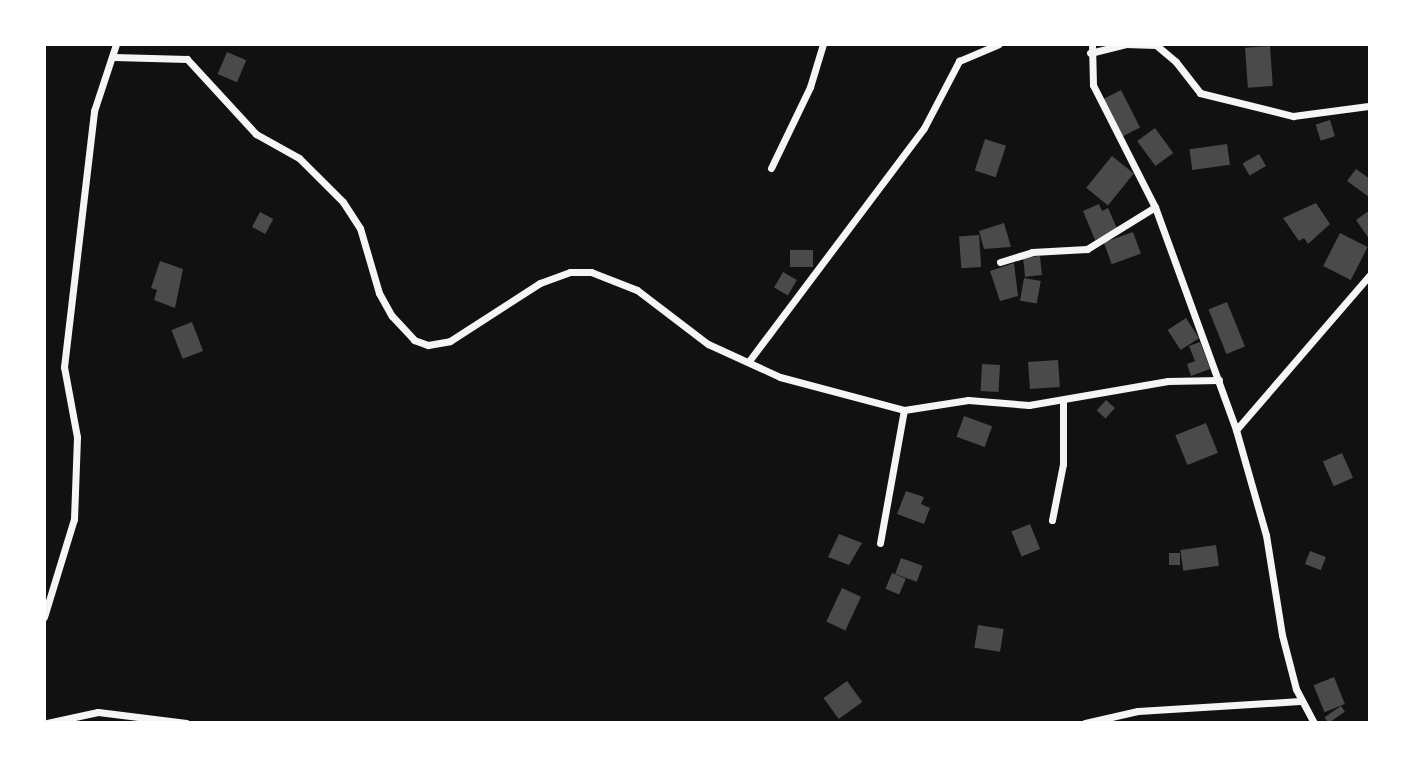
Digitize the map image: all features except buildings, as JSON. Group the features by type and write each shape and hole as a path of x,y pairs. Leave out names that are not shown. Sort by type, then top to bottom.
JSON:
{"street":[{"path":"44,617 74,519 77,437 64,367 94,111 114,57 116,44"},
{"path":"771,168 810,87 823,44"},
{"path":"749,361 924,128 958,61 999,44"},
{"path":"1092,44 1090,53 1093,85 1155,206 1236,430 1266,535 1282,635 1300,701 1314,723"},
{"path":"1090,53 1125,44 1156,45 1176,62 1200,93 1293,116 1367,106"},
{"path":"114,57 187,59 256,134 299,158 343,202 360,228 379,293 414,340 428,345 450,341 540,283 569,272 591,272 637,290 708,344 824,391 904,410 968,400 1029,405 1168,381 1219,380"},
{"path":"1000,262 1032,252 1087,249 1155,206"},
{"path":"1236,430 1370,275"},
{"path":"1052,520 1063,464 1063,400"},
{"path":"880,543 904,410"},
{"path":"1084,723 1138,710 1300,701"},
{"path":"47,723 98,712 186,723"}]}
